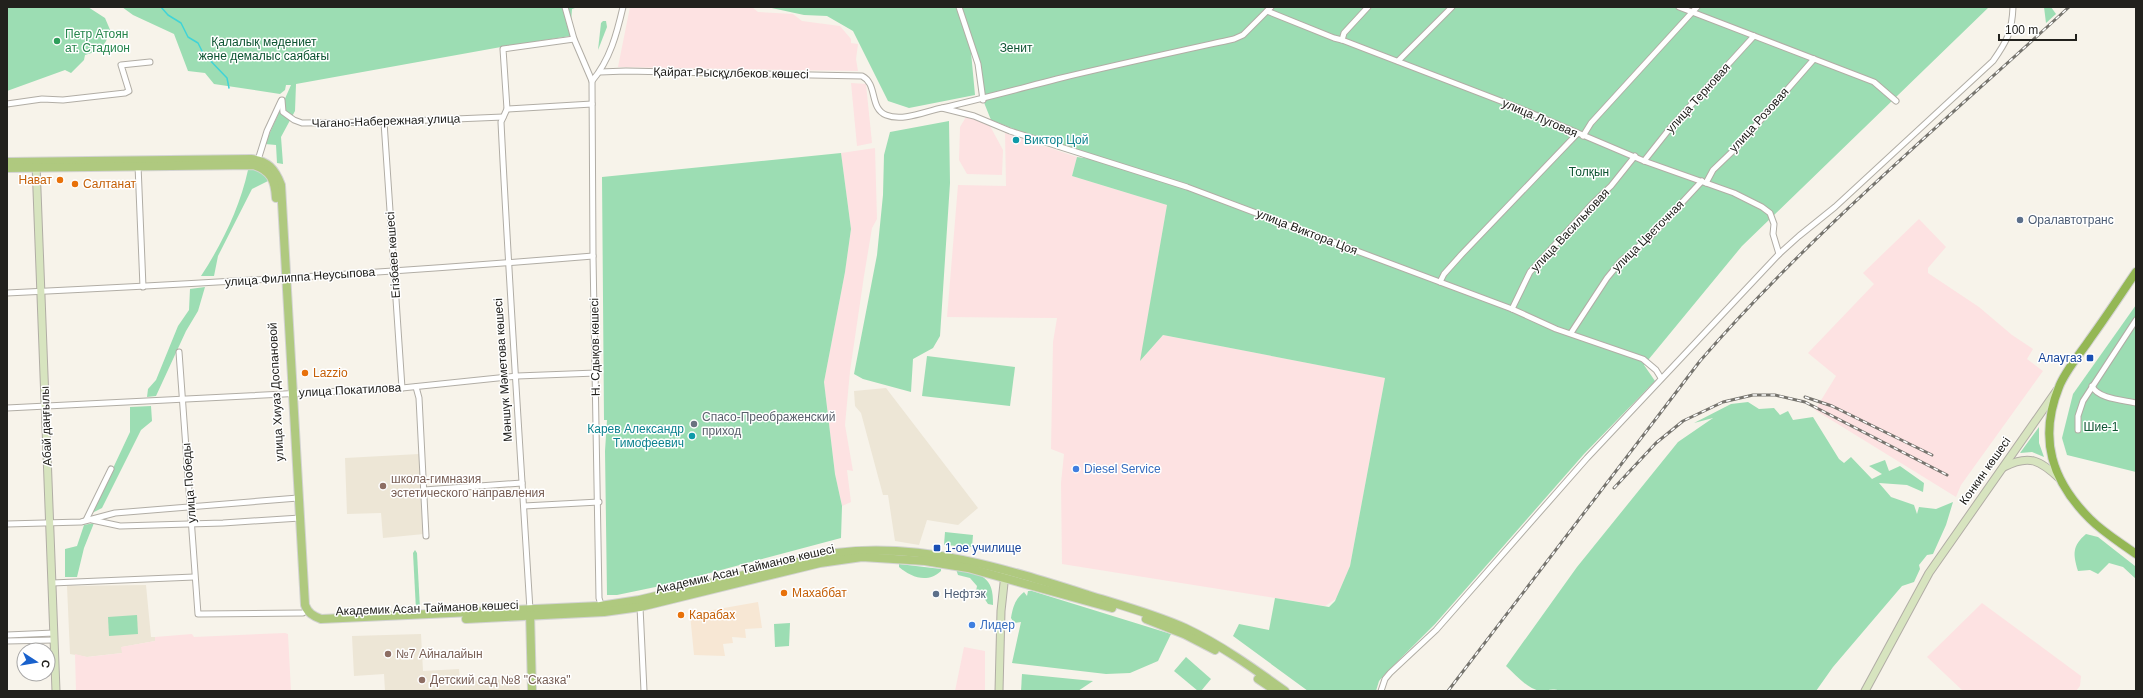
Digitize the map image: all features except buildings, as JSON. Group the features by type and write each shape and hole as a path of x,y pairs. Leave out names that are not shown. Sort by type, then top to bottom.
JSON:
{"highway":[{"name":"Конкин көшесі","path":"2059,386 2136,272"},
{"path":"2059,386 2051,412 2049,440 2053,463 2060,478 2090,520 2136,554"}],"main road":[{"path":"7,168 36,165 258,160"},
{"name":"улица Хиуаз Доспановой","path":"258,160 271,166 277,175 280,185 300,601 305,613"},
{"path":"7,162 36,165"},
{"name":"улица Хиуаз Доспановой","path":"138,163 163,166 253,165 268,172 275,183 284,278"},
{"name":"Абай даңғылы","path":"36,165 56,691"},
{"name":"Конкин көшесі","path":"1865,691 1929,573 2059,386"},
{"path":"2002,468 2018,460 2029,459 2047,466 2060,478"},
{"name":"Академик Асан Тайманов көшесі","path":"602,609 820,563 862,557 943,564 1005,574 1170,622 1229,652 1285,691"},
{"path":"999,691 1001,611 1005,574"},
{"name":"Академик Асан Тайманов көшесі","path":"1005,574 1168,627 1219,653 1276,691"},
{"name":"Академик Асан Тайманов көшесі","path":"305,613 321,619 530,613 640,607 691,590"},
{"name":"Мәншүк Мәметова көшесі","path":"530,613 532,691"}],"street":[{"path":"565,7 574,39 592,81 600,72 614,42 623,7"},
{"path":"959,7 978,64 983,100"},
{"path":"1342,40 1344,33 1368,7"},
{"path":"1398,61 1452,7"},
{"path":"1679,7 1874,82 1896,101"},
{"path":"1583,136 1591,123 1697,7"},
{"path":"1381,691 1385,679 1390,673 1436,630 1587,458 1779,254 1835,207 1993,62 2009,36 2012,26 2012,7"},
{"path":"942,108 983,100 1063,78 1234,39 1243,35 1269,9"},
{"name":"улица Луговая","path":"1269,9 1334,38 1519,108 1576,134 1635,156 1644,161 1734,193 1762,207 1770,213 1779,254"},
{"name":"улица Терновая","path":"1644,161 1671,127 1754,36"},
{"name":"Мәншүк Мәметова көшесі","path":"530,613 517,376 508,263 501,122 507,109 503,49 574,39"},
{"name":"улица Розовая","path":"1704,182 1713,170 1737,147 1814,59"},
{"path":"7,104 42,99 63,100 125,93 129,91 121,65 150,62"},
{"name":"Қайрат Рысқұлбеков көшесі","path":"600,72 626,71 862,76 871,84 876,104 886,115 903,117 942,108"},
{"name":"Н. Сдықов көшесі","path":"592,81 593,256 602,609"},
{"name":"Чагано-Набережная улица","path":"258,160 267,131 282,100 283,112 294,120 302,123 384,122 504,117"},
{"path":"507,109 551,105 572,107 592,104"},
{"name":"улица Виктора Цоя","path":"942,108 974,116 1010,131 1187,187 1512,309 1556,329 1643,358 1656,370 1661,378"},
{"name":"Егізбаев көшесі","path":"384,122 402,388"},
{"path":"1440,282 1444,274 1461,255 1576,134"},
{"name":"улица Васильковая","path":"1512,309 1530,272 1593,203 1611,186 1635,156"},
{"path":"138,163 143,287"},
{"name":"улица Цветочная","path":"1571,333 1603,284 1621,261 1650,238 1704,182"},
{"name":"улица Филиппа Неусыпова","path":"7,293 143,287 394,271 593,256"},
{"path":"2078,430 2079,411 2083,400 2136,320"},
{"name":"улица Победы","path":"179,352 191,506 194,578 198,614"},
{"name":"улица Покатилова","path":"7,408 402,388 517,376 596,373"},
{"path":"2092,386 2095,392 2101,395 2136,403"},
{"path":"416,387 419,398 426,536"},
{"path":"89,520 112,469"},
{"path":"424,490 522,483"},
{"path":"7,524 89,520 115,513 296,499"},
{"path":"524,506 599,502"},
{"path":"89,520 120,526 192,524 297,518"},
{"path":"52,584 194,578"},
{"path":"640,607 644,691"},
{"name":"Академик Асан Тайманов көшесі","path":"198,614 305,613"},
{"path":"7,635 54,637"},
{"path":"7,641 54,637"}],"shaded area":[{"path":"630,7 752,7 758,12 793,14 802,21 840,26 851,39 851,43 858,44 856,59 858,71 618,67"},
{"path":"851,83 866,84 872,143 857,146"},
{"path":"966,117 971,117 990,126 1003,150 1002,175 967,174 959,160 960,127"},
{"path":"1005,133 1077,157 1072,176 1167,205 1141,360 1163,335 1385,378 1350,566 1336,599 1325,606 1062,564 1061,483 1064,454 1051,449 1053,342 1057,318 947,317 958,185 1006,186"},
{"path":"875,148 877,219 872,228 864,276 850,371 845,425 853,471 847,470 851,502 842,506 835,474 824,382 845,272 851,229 841,153"},
{"path":"1919,219 1946,247 1928,268 1928,273 1979,307 2012,335 2033,349 2027,359 2043,371 1961,485 1956,497 1815,410 1836,376 1808,353 1874,284 1863,273"},
{"path":"886,388 978,508 958,525 927,520 919,545 895,541 888,495 883,495 861,413 855,406 854,391"},
{"name":"школа-гимназия эстетического направления","path":"419,454 424,534 383,538 381,513 347,514 345,458"},
{"path":"146,585 151,637 155,637 155,641 122,647 122,653 87,657 70,654 67,586"},
{"path":"758,602 762,628 745,629 746,638 732,637 733,643 723,644 725,656 694,655 690,614"},
{"path":"1982,603 2081,676 2080,686 2076,691 1963,691 1927,657"},
{"path":"192,634 194,637 288,634 291,691 76,691 75,654 87,657 122,653 121,647 155,641 155,637"},
{"path":"421,634 423,671 459,669 460,681 519,679 520,691 385,691 384,674 354,676 352,636"},
{"path":"964,647 985,651 985,691 955,691"}],"green space":[{"name":"Петр Атоян ат. Стадион","path":"7,7 88,7 105,18 111,32 101,50 85,55 84,60 71,73 65,70 7,91"},
{"name":"Қалалық мәдениет және демалыс саябағы","path":"122,7 578,7 572,9 570,36 296,84 295,111 281,137 283,164 277,163 276,145 265,144 291,85 286,85 285,90 280,94 214,84 205,73 188,71 174,34 133,15"},
{"path":"767,7 956,7 966,32 971,52 975,95 909,108 888,101 853,31 827,16 804,15"},
{"name":"Толқын","path":"959,7 1989,7 1742,246 1644,365 1655,381 1584,454 1435,624 1386,673 1379,681 1376,691 1308,691 1233,636 1239,624 1269,630 1275,598 1329,607 1335,601 1350,566 1385,378 1163,335 1140,361 1167,205 1072,176 1077,157 1091,159 991,120 983,100 978,64"},
{"path":"2044,7 2051,7 2056,14 2046,23"},
{"path":"606,21 607,27 598,50 601,23"},
{"path":"949,121 950,183 940,336 933,348 913,359 911,392 863,379 854,374 877,255 883,195 884,155 890,132"},
{"path":"841,153 851,229 845,272 824,382 835,474 842,506 841,538 665,585 617,595 607,595 605,451 607,420 604,420 602,177"},
{"path":"253,169 264,174 270,180 252,189 218,256 214,276 201,276 229,225 245,184 248,170"},
{"path":"205,287 198,311 186,331 156,396 147,397 148,389 156,380 178,326 189,310 190,289"},
{"name":"Шие-1","path":"2136,305 2136,472 2067,455 2062,438 2073,394"},
{"path":"927,356 1015,367 1010,406 922,396"},
{"path":"1748,402 1759,409 1774,408 1780,415 1788,411 1793,420 1813,417 1839,459 1844,463 1851,457 1872,479 1882,474 1869,466 1885,460 1889,471 1900,466 1924,483 1923,492 1907,485 1879,483 1891,497 1914,505 1917,514 1919,507 1936,509 1953,502 1946,525 1933,554 1927,555 1919,565 1920,569 1914,582 1902,586 1833,667 1816,691 1561,691 1554,689 1540,691 1530,687 1517,677 1506,666 1577,567 1678,442 1713,418 1694,423 1731,404"},
{"path":"151,406 152,421 141,430 102,508 92,513 130,432 130,407"},
{"path":"2039,427 2039,443 2044,457 2032,452 2020,453"},
{"path":"94,523 84,548 77,577 65,577 65,549 77,546 84,525"},
{"path":"945,532 973,535 972,547 944,545"},
{"path":"2086,534 2098,537 2135,566 2136,579 2123,567 2109,563 2098,574 2090,570 2078,571 2075,560 2076,546 2081,538"},
{"path":"415,550 417,553 420,609 418,612 416,610 413,553"},
{"path":"899,564 941,569 941,571 930,577 919,578 904,571 899,567"},
{"path":"956,569 979,575 984,578 991,588 993,605 988,604 984,598 975,596 977,586 970,578 958,575"},
{"path":"1028,591 1171,634 1158,661 1130,673 1106,674 1012,663 1021,622 1014,623 1011,618 1018,597 1024,592 1027,596"},
{"path":"137,615 138,634 109,636 108,617"},
{"path":"790,623 789,646 775,647 774,624"},
{"path":"1186,657 1211,679 1201,691 1198,691 1174,671"},
{"path":"1022,674 1093,681 1078,691 1021,691"}],"waterway":[{"path":"161,7 168,15 181,23 188,37 198,43 203,53 227,78 229,88"}],"railway":[{"path":"1448,691 1700,361 1787,268 1833,223 1879,179 2069,7"},
{"path":"1614,488 1656,443 1683,421 1723,402 1753,395 1775,395 1805,402 1947,475"},
{"path":"1805,397 1832,406 1932,455"}],"place":[{"name":"Петр Атоян ат. Стадион","path":"57,41"},
{"name":"Виктор Цой","path":"1016,140"},
{"name":"Нават","path":"60,180"},
{"name":"Салтанат","path":"75,184"},
{"name":"Оралавтотранс","path":"2020,220"},
{"name":"Алаугаз","path":"2090,358"},
{"name":"Lazzio","path":"305,373"},
{"name":"Спасо-Преображенский приход","path":"694,424"},
{"name":"Карев Александр Тимофеевич","path":"692,436"},
{"name":"Diesel Service","path":"1076,469"},
{"name":"школа-гимназия эстетического направления","path":"383,486"},
{"name":"1-ое училище","path":"937,548"},
{"name":"Махаббат","path":"784,593"},
{"name":"Нефтэк","path":"936,594"},
{"name":"Карабах","path":"681,615"},
{"name":"Лидер","path":"972,625"},
{"name":"№7 Айналайын","path":"388,654"},
{"name":"Детский сад №8 \"Сказка\"","path":"422,680"}],"park label":[{"name":"Зенит","path":"1016,48"}]}
